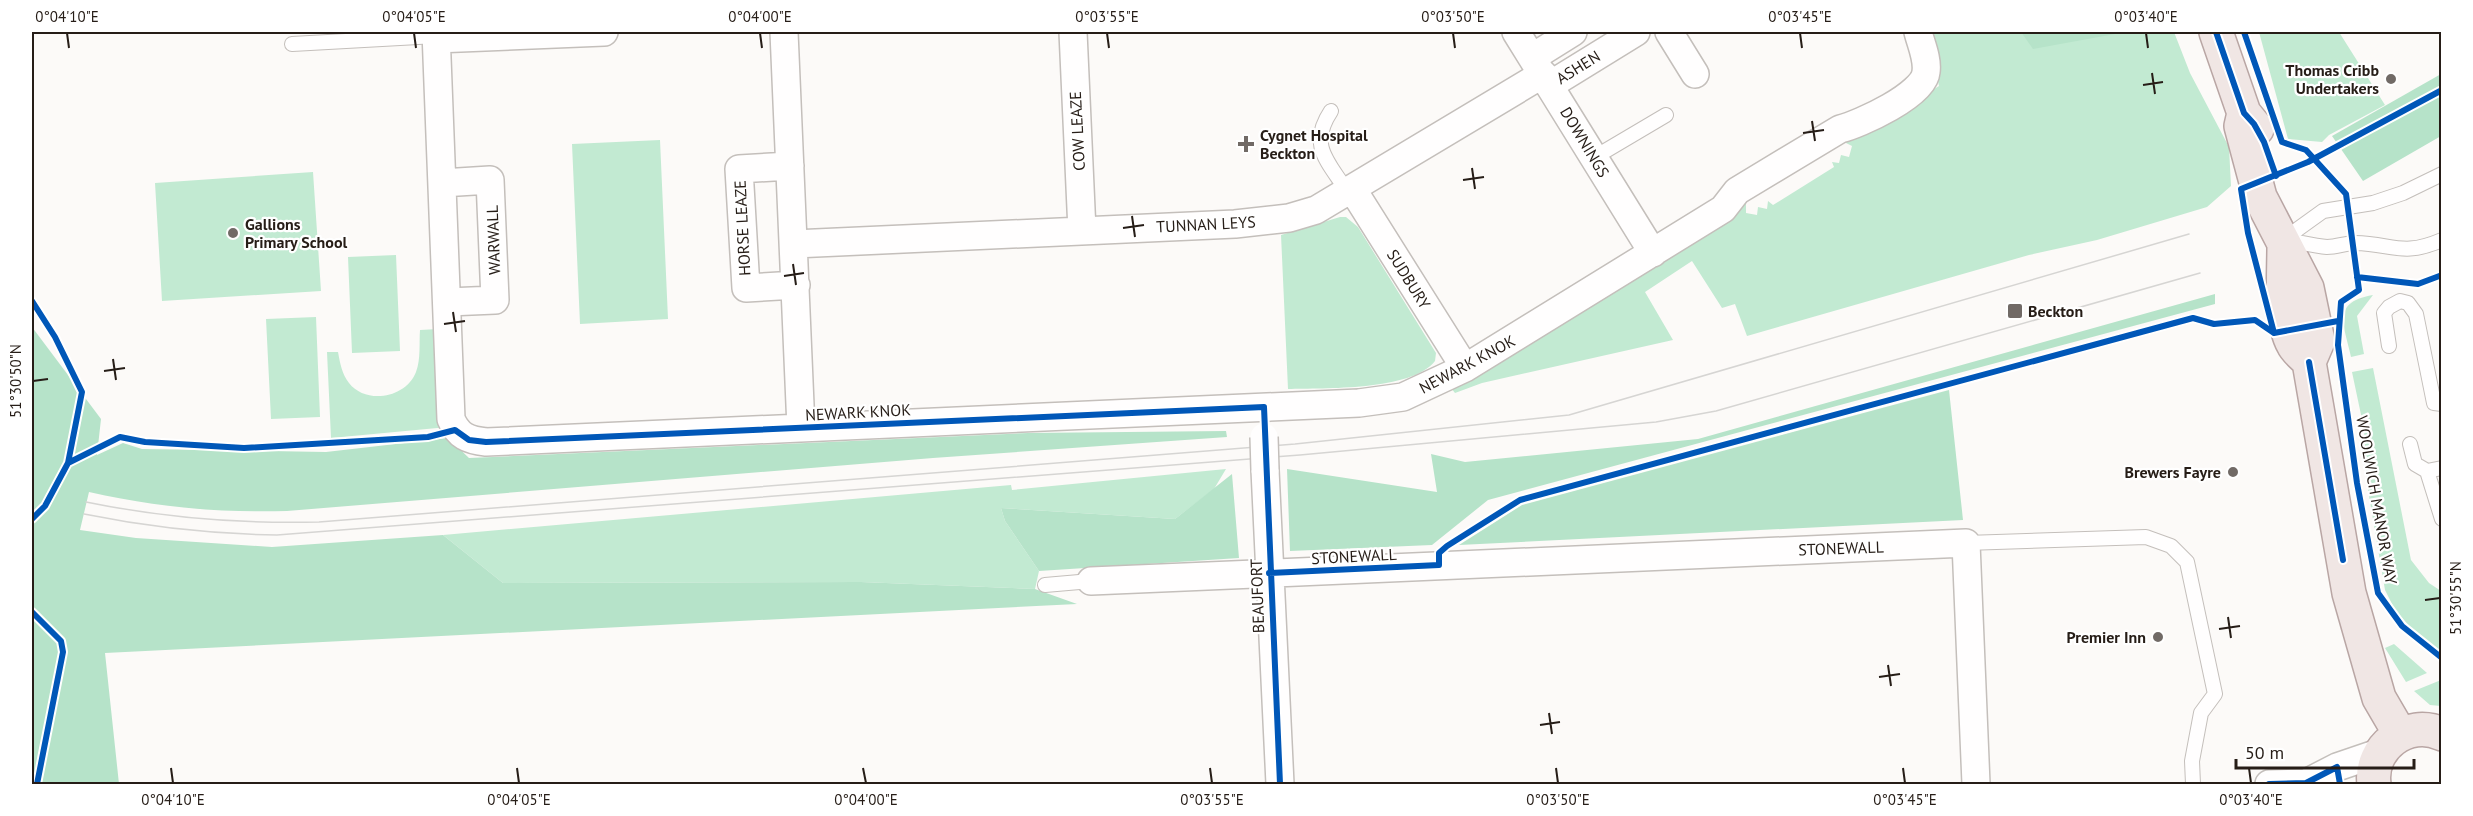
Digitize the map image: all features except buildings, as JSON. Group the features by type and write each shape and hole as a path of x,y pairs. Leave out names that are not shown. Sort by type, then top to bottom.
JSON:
{"main road":[{"path":"2216,32 2244,113 2254,124 2264,142 2281,188 2284,239 2283,294 2289,330 2293,345 2309,362 2349,593 2390,743"},
{"path":"2374,784 2376,759 2390,743 2419,729 2442,734"}],"street":[{"path":"448,302 436,36 604,32"},
{"path":"784,32 801,428"},
{"name":"COW LEAZE","path":"1073,32 1082,231"},
{"name":"DOWNINGS","path":"1516,32 1653,253"},
{"name":"ASHEN","path":"1542,72 1573,32"},
{"name":"ASHEN","path":"1542,72 1636,32"},
{"path":"1669,32 1695,74"},
{"name":"NEWARK KNOK","path":"448,302 451,419 455,430 469,440 486,442 1359,403 1403,397 1465,368 1723,209 1737,191 1840,129 1859,124 1921,86 1926,73 1918,32"},
{"name":"TUNNAN LEYS","path":"794,244 1235,224 1289,218 1316,210 1351,192 1542,72"},
{"name":"HORSE LEAZE","path":"790,166 739,169 746,288 796,285"},
{"name":"WARWALL","path":"442,183 490,180 495,300 448,302"},
{"name":"SUDBURY","path":"1351,192 1465,368"},
{"name":"BEAUFORT","path":"1264,407 1269,573 1280,784"},
{"path":"1966,543 1976,784"},
{"name":"STONEWALL","path":"1091,581 1966,543"},
{"path":"2269,784 2307,784 2337,767 2390,743"}],"lane":[{"path":"292,44 436,36"},
{"path":"1331,111 1323,124 1320,148 1351,192"},
{"path":"1595,157 1666,115"},
{"path":"2284,239 2323,211 2393,196 2442,174"},
{"path":"2284,239 2328,247 2353,243 2372,244 2398,251 2416,250 2442,240"},
{"path":"2389,346 2384,313 2389,306 2400,301 2408,303 2416,314 2434,403 2442,404"},
{"path":"2410,444 2415,464 2427,471 2442,468"},
{"path":"2427,471 2442,519"},
{"path":"1966,543 2146,537 2171,546 2187,562 2216,694 2201,713 2192,762 2193,784"},
{"name":"STONEWALL","path":"1045,585 1091,581"}],"green space":[{"path":"1927,32 2174,32 2190,73 2229,147 2231,186 2207,207 2097,240 2029,255 1747,336 1735,304 1722,308 1692,261 1645,292 1673,340 1482,383 1455,393 1451,388 1744,202 1746,202 1746,213 1757,215 1758,207 1767,209 1768,201 1773,205 1834,167 1832,162 1839,163 1841,155 1849,157 1852,146 1842,141 1864,132 1939,86"},
{"path":"2021,32 2126,32 2033,49"},
{"path":"2259,32 2339,32 2385,105 2329,135 2322,142 2288,139"},
{"path":"2441,74 2441,136 2363,181 2332,136"},
{"path":"660,140 668,319 580,324 572,144"},
{"path":"313,172 321,291 162,301 155,183"},
{"path":"1346,217 1358,227 1436,353 1435,361 1424,371 1388,383 1344,388 1288,389 1281,235"},
{"path":"396,255 400,351 352,353 348,257"},
{"path":"2215,294 2215,304 1488,500 1432,545 1290,551 1287,469 1437,492 1431,454 1465,462 1698,439"},
{"path":"2373,295 2357,316 2364,354 2351,357 2344,325 2346,309 2360,298"},
{"path":"316,317 320,417 271,419 266,319"},
{"path":"32,327 101,419 97,455 123,443 142,449 326,452 448,438 469,458 1028,433 1226,431 1227,437 933,458 287,511 188,508 139,502 89,492 80,530 136,538 272,547 443,535 503,583 861,582 1035,589 1077,604 105,653 119,784 32,784"},
{"path":"438,329 448,427 331,438 327,352 338,352 345,376 356,390 375,396 395,393 411,381 418,367 420,330"},
{"path":"2373,368 2411,560 2429,583 2441,591 2441,653 2419,637 2395,610 2385,590 2367,484 2364,429 2352,372"},
{"path":"1949,390 1963,520 1459,545 1522,505"},
{"path":"1226,469 1214,489 1175,519 1001,508 1005,521 1039,571 1035,589 861,582 503,583 443,535 1011,485 1012,490"},
{"path":"1232,474 1239,558 1039,571 1005,521 1001,508 1175,519"},
{"path":"2394,644 2427,673 2406,682 2385,648"},
{"path":"2441,680 2441,706 2430,705 2414,691"}],"tram line":[{"path":"86,502 202,519 319,522 1295,444 1569,415 2189,234"},
{"path":"84,514 180,529 277,535 1300,455 1656,422 1716,411 2200,273"}],"cycle path":[{"path":"2216,32 2244,113 2254,124 2264,142 2276,176"},
{"name":"WOOLWICH MANOR WAY","path":"2244,32 2282,142 2306,150 2346,194 2359,290 2341,302 2338,345 2357,483 2378,593 2402,626 2442,658"},
{"path":"2274,333 2248,233 2241,189 2308,162 2442,90"},
{"path":"2357,277 2418,284 2442,275"},
{"path":"32,301 55,337 82,392 68,463 45,506 32,519"},
{"path":"1269,573 1439,565 1439,553 1447,546 1520,500 2193,318 2214,324 2255,320 2274,333 2338,321"},
{"path":"2309,362 2343,560"},
{"path":"68,463 120,437 145,442 244,448 428,437 455,430 469,440 486,442 1264,407 1280,784"},
{"path":"32,612 61,641 63,652 37,784"},
{"path":"2269,784 2306,783 2337,767 2340,784"}],"place":[{"name":"Thomas Cribb Undertakers","path":"2391,79"},
{"name":"Cygnet Hospital Beckton","path":"1246,144"},
{"name":"Gallions Primary School","path":"233,233"},
{"name":"Beckton","path":"2015,311"},
{"name":"Brewers Fayre","path":"2233,472"},
{"name":"Premier Inn","path":"2158,637"}]}
